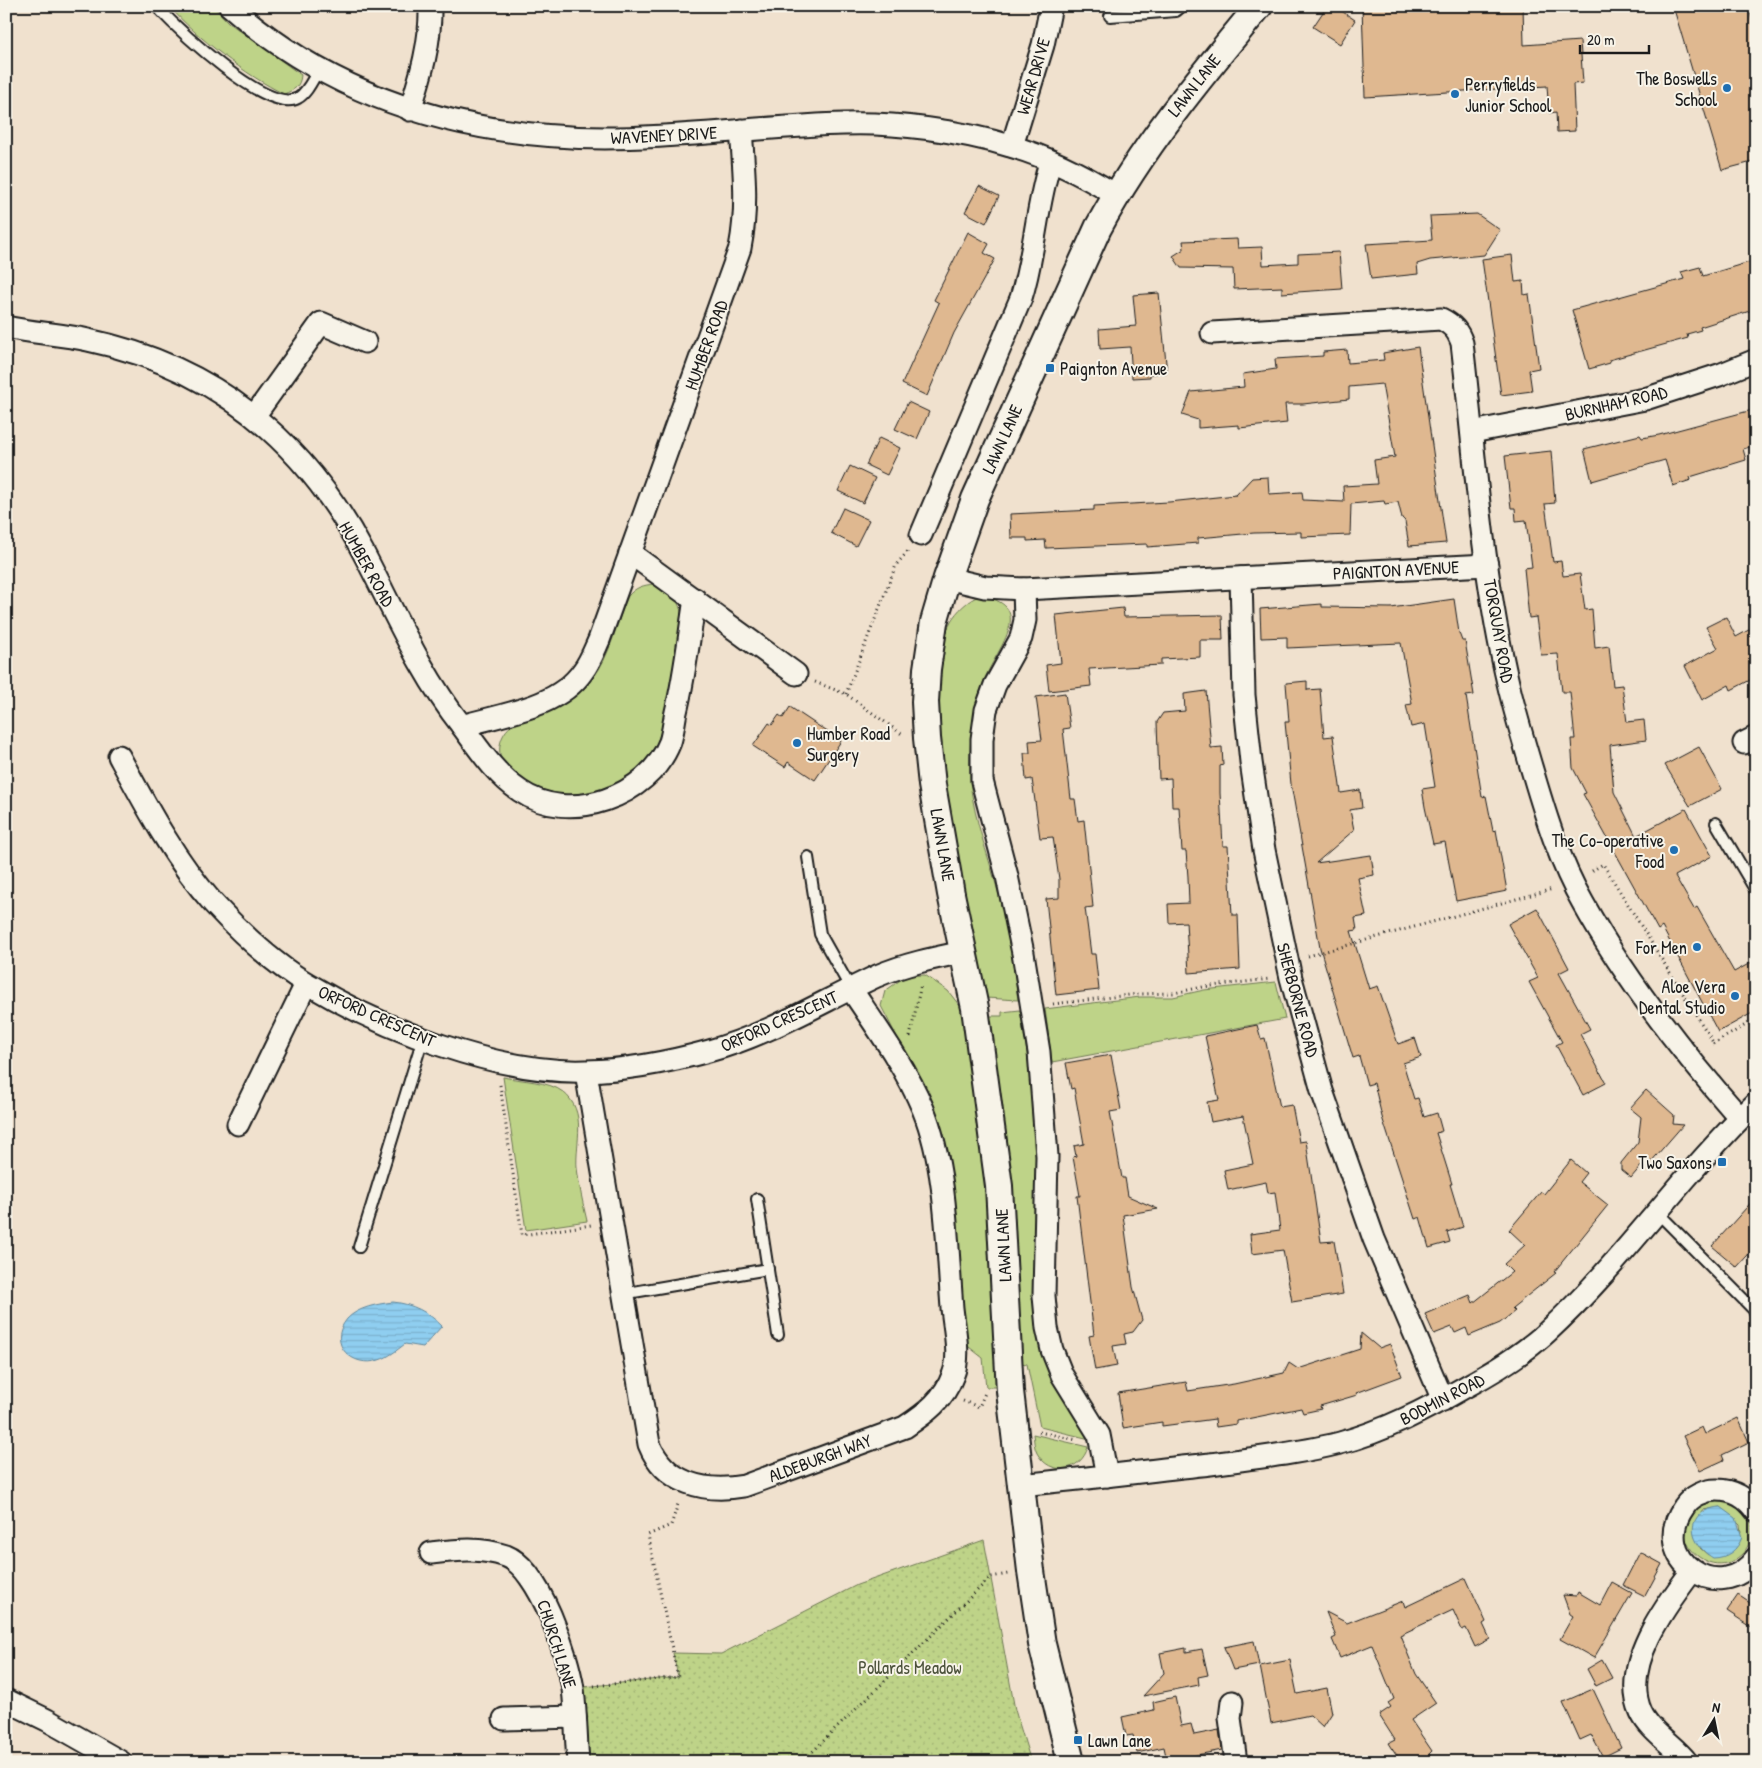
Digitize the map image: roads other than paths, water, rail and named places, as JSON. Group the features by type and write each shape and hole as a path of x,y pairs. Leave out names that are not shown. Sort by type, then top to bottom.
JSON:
{"street":[{"name":"WAVENEY DRIVE","path":"230,6 254,26 318,71 350,87 410,110 460,123 499,131 607,138 846,124 895,126 982,139 1012,146 1080,174 1116,195"},
{"path":"410,110 425,63 429,41 430,6"},
{"name":"WEAR DRIVE","path":"1012,146 1043,45 1051,6"},
{"name":"LAWN LANE","path":"1071,1762 1042,1644 1019,1485 1010,1390 999,1186 978,1026 936,803 927,738 927,669 934,622 946,578 979,490 1094,237 1116,195 1155,134 1208,65 1259,6"},
{"name":"HUMBER ROAD","path":"462,726 536,704 558,694 575,681 584,671 599,640 740,248 745,221 746,196 741,130"},
{"name":"LAWN LANE","path":"921,535 1021,298 1030,269 1042,189 1050,162"},
{"name":"TORQUAY ROAD","path":"1212,333 1441,319 1450,323 1459,332 1462,343 1487,565 1508,682 1519,727 1542,802 1573,884 1583,904 1631,980 1667,1031 1740,1118"},
{"path":"255,415 321,324 365,342"},
{"name":"HUMBER ROAD","path":"6,327 88,340 165,363 214,388 255,415 301,461 344,520 362,550 423,670 440,698 499,774 521,792 539,800 564,805 581,804 615,797 634,787 647,774 670,742 680,696 695,599"},
{"name":"BURNHAM ROAD","path":"1472,432 1645,399 1719,375 1756,360"},
{"path":"630,554 695,599 796,674"},
{"name":"PAIGNTON AVENUE","path":"946,578 985,587 1024,589 1487,565"},
{"name":"SHERBORNE ROAD","path":"1240,578 1244,695 1252,762 1264,850 1291,978 1322,1091 1374,1239 1444,1400"},
{"path":"1024,589 1025,620 1021,638 995,685 986,710 982,738 982,781 1007,876 1023,953 1039,1052 1047,1156 1044,1296 1048,1328 1052,1350 1062,1375 1099,1435 1107,1476"},
{"name":"ORFORD CRESCENT","path":"119,756 162,836 213,903 241,931 306,984 362,1012 423,1038 496,1062 586,1072 669,1062 711,1051 754,1036 880,975 925,960 964,952"},
{"name":"ORFORD CRESCENT","path":"238,1124 306,984"},
{"name":"ALDEBURGH WAY","path":"586,1072 622,1294 649,1444 654,1458 668,1472 704,1488 722,1490 744,1486 905,1427 927,1413 944,1395 954,1374 956,1350 941,1189 923,1111 904,1069 851,989"},
{"name":"BODMIN ROAD","path":"1019,1485 1107,1476 1315,1448 1341,1442 1391,1425 1444,1400 1496,1371 1545,1334 1593,1286 1740,1118 1756,1103"},
{"path":"1756,1512 1749,1503 1738,1495 1720,1490 1704,1493 1687,1503 1676,1522 1674,1542 1678,1555 1692,1570 1710,1578 1724,1579 1738,1574 1750,1566 1756,1558"},
{"name":"CHURCH LANE","path":"431,1553 471,1548 508,1557 526,1572 539,1588 555,1630 573,1688 578,1762"},
{"path":"1688,1762 1648,1723 1640,1711 1636,1685 1641,1655 1652,1625 1692,1570"},
{"path":"6,1700 47,1720 120,1762"},
{"path":"1232,1702 1230,1718 1236,1762"},
{"path":"504,1719 575,1718"}],"lane":[{"path":"156,6 187,37 224,67 275,100 298,99 305,92 318,71"},
{"path":"1110,16 1176,11 1182,6"},
{"path":"1716,823 1756,891"},
{"path":"808,857 820,934 851,989"},
{"path":"359,1247 423,1038"},
{"path":"757,1199 778,1335"},
{"path":"1657,1212 1756,1312"},
{"path":"622,1294 768,1269"}],"water":[{"path":"393,1302 420,1310 442,1326 423,1347 405,1344 390,1355 369,1362 352,1358 345,1352 339,1337 341,1328 347,1319 362,1309"},
{"path":"1721,1507 1736,1518 1742,1537 1738,1546 1727,1555 1713,1558 1698,1543 1693,1527 1701,1513 1709,1509"}],"place":[{"name":"The Boswells School","path":"1727,88"},
{"name":"Perryfields Junior School","path":"1455,94"},
{"name":"Paignton Avenue","path":"1050,368"},
{"name":"Humber Road Surgery","path":"797,743"},
{"name":"The Co-operative Food","path":"1674,850"},
{"name":"For Men","path":"1697,947"},
{"name":"Aloe Vera Dental Studio","path":"1735,996"},
{"name":"Two Saxons","path":"1722,1162"},
{"name":"Lawn Lane","path":"1078,1740"}],"park label":[{"name":"Pollards Meadow","path":"910,1667"}]}
